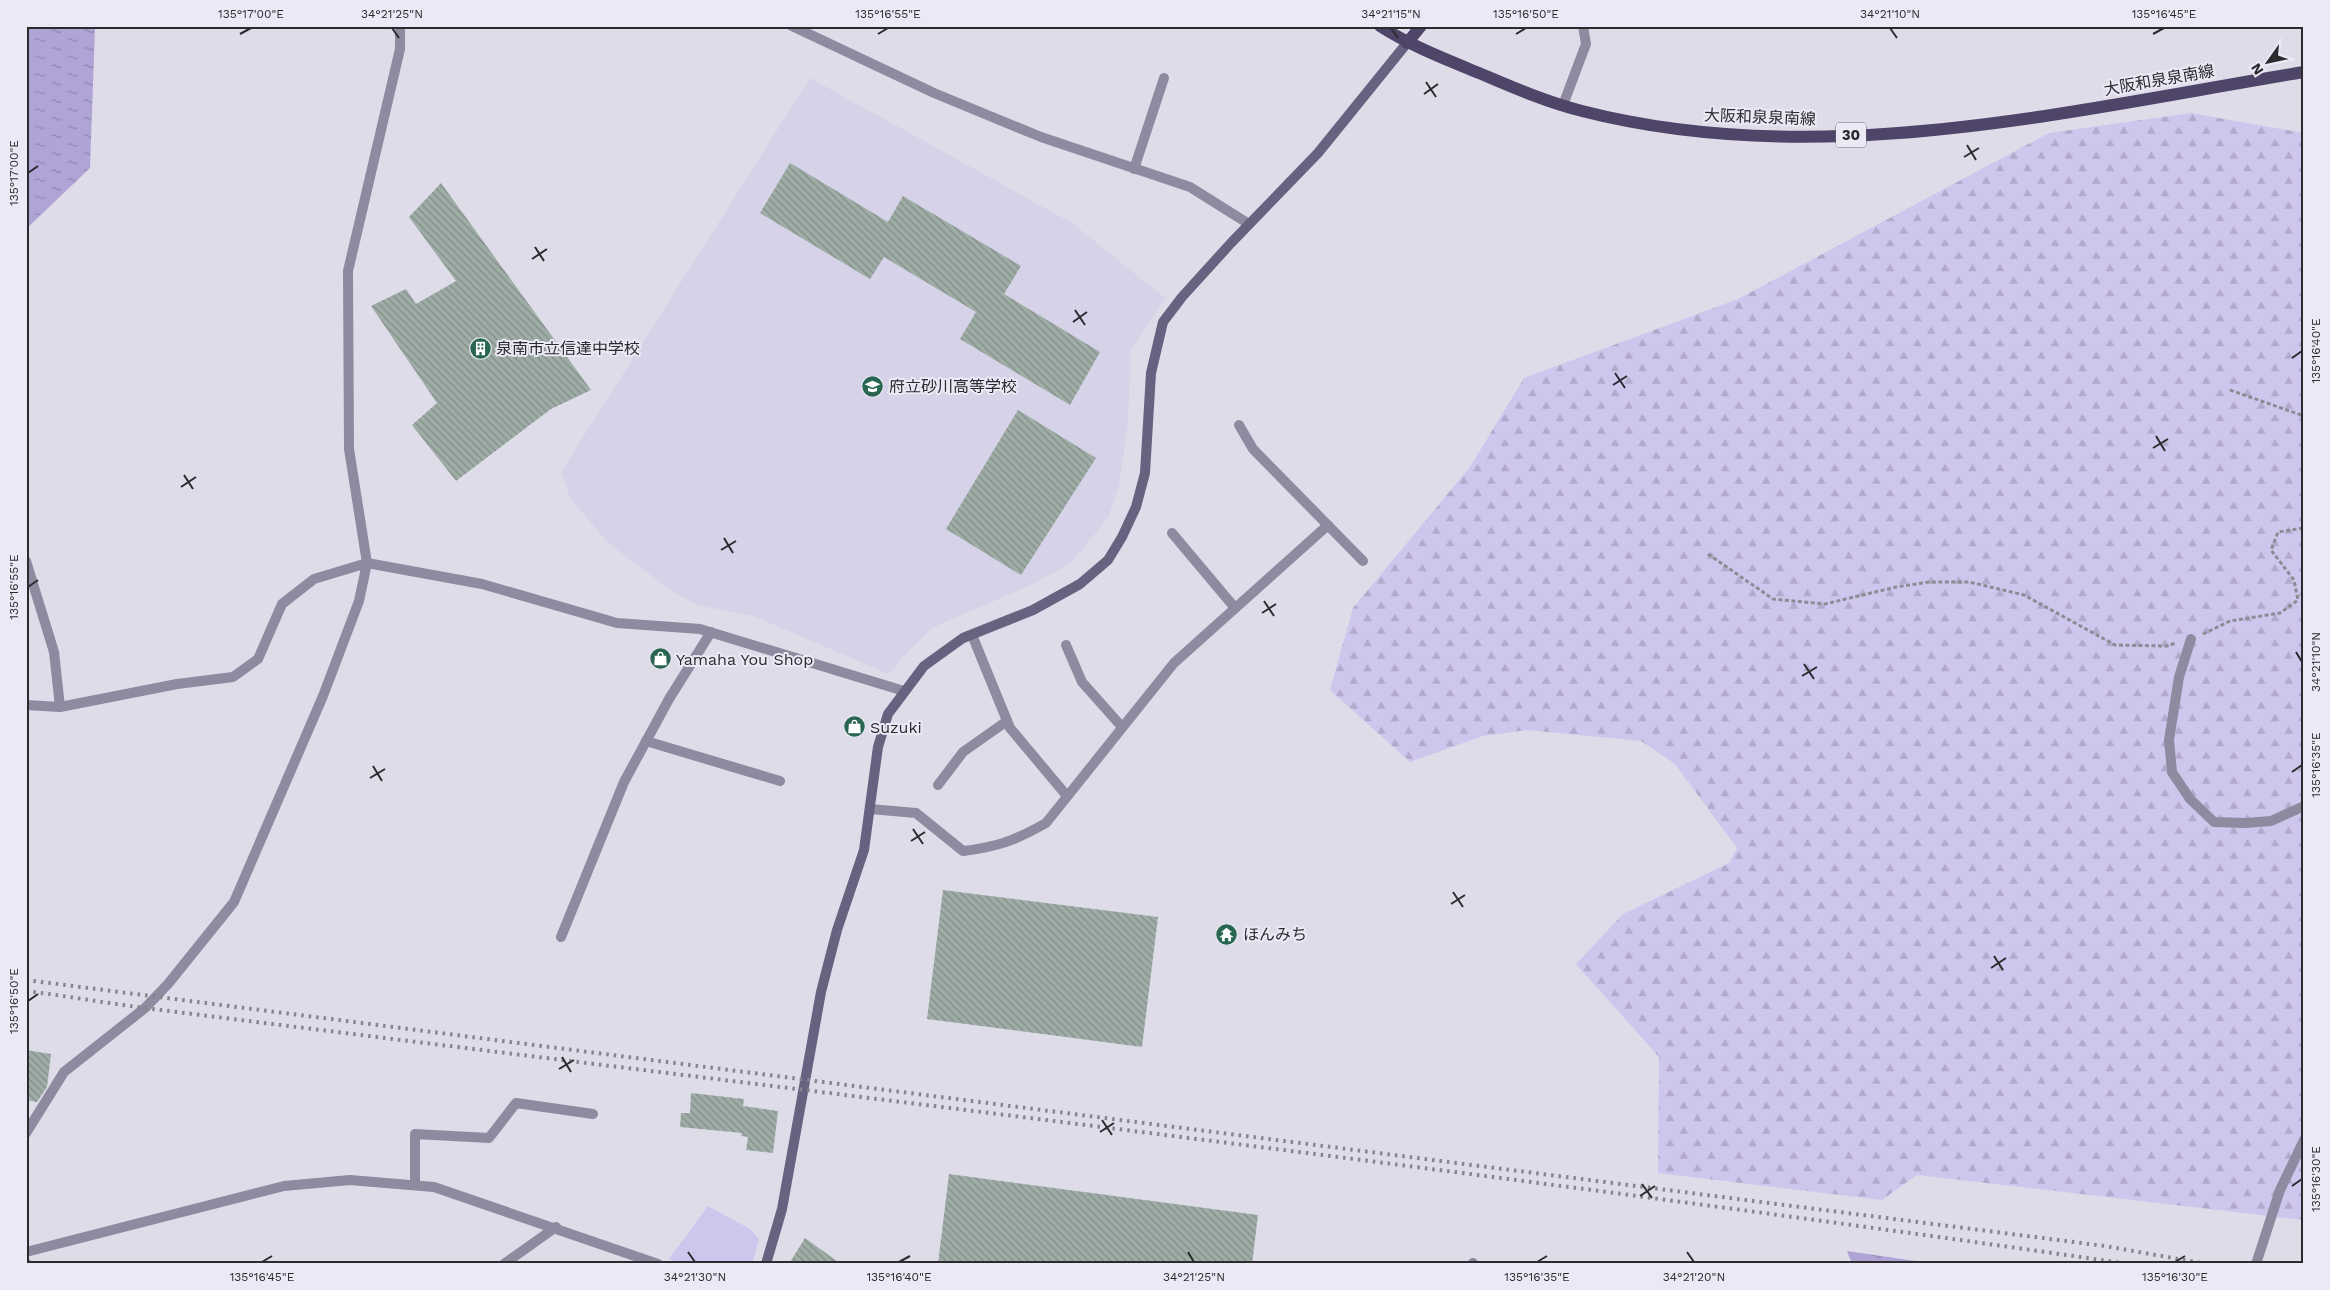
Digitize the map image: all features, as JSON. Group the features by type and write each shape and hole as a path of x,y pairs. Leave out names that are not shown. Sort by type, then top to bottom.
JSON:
{"main road":[{"name":"大阪和泉泉南線","path":"1380,26 1407,43 1522,91 1581,111 1654,125 1730,134 1883,135 2041,117 2304,72"},
{"path":"1407,43 1421,26"}],"street":[{"path":"26,1133 64,1072 145,1008 168,984 234,902 323,696 358,601 367,563 350,449 348,271 400,49 400,26"},
{"path":"792,26 934,93 1041,138 1190,187 1249,224"},
{"path":"1563,105 1586,44 1583,26"},
{"path":"766,1264 782,1209 821,992 837,930 864,850 878,747 888,714 904,690 924,666 963,638 1033,610 1080,584 1108,560 1136,507 1145,473 1151,373 1163,322 1182,297 1318,153 1407,43"},
{"path":"1134,169 1164,78"},
{"path":"1239,425 1253,449 1363,561"},
{"path":"870,810 916,813 963,851 981,849 1018,840 1046,823 1174,663 1328,525"},
{"path":"1172,533 1236,608"},
{"path":"26,561 54,652 60,707"},
{"path":"26,705 60,707 177,684 233,677 258,659 282,604 314,579 367,563 482,584 617,623 700,629 904,690"},
{"path":"26,606 38,605"},
{"path":"561,937 624,782 669,699 711,632"},
{"path":"972,635 1010,728 1067,796"},
{"path":"2191,638 2179,677 2169,740 2172,772 2190,799 2214,822 2246,823 2271,821 2304,806"},
{"path":"1066,645 1082,682 1122,727"},
{"path":"938,785 963,752 1007,721"},
{"path":"646,741 780,782"},
{"path":"415,1184 416,1134 489,1138 516,1103 593,1114"},
{"path":"2256,1264 2280,1190 2304,1140"},
{"path":"26,1252 284,1186 350,1180 434,1187 556,1227 658,1264"},
{"path":"504,1264 556,1227"}],"path":[{"path":"2230,390 2304,416"},
{"path":"1708,554 1773,599 1825,604 1929,582 1969,582 2024,594 2115,645 2167,646 2210,632 2230,621 2280,613 2298,600 2294,580 2271,550 2278,532 2304,528"}],"shaded area":[{"name":"府立砂川高等学校","path":"810,78 1072,223 1165,298 1131,351 1128,422 1119,486 1108,518 1070,564 1027,587 934,627 910,649 889,674 753,616 697,605 670,590 608,543 570,498 561,472"}],"green space":[{"path":"2191,113 2304,133 2304,1220 1917,1175 1882,1200 1658,1173 1659,1057 1576,964 1623,914 1729,863 1737,848 1675,764 1641,741 1527,730 1483,736 1410,762 1330,690 1353,608 1470,467 1524,378 1738,299 2049,133"},
{"path":"708,1206 750,1229 759,1239 752,1264 683,1264 669,1259"}],"water":[{"path":"26,26 95,26 95,28 90,168 26,229"},
{"path":"1847,1251 1936,1264 1852,1264"}],"building":[{"path":"790,163 888,222 903,196 1021,266 1004,294 1100,352 1070,405 960,339 976,312 884,257 870,279 760,213"},
{"name":"泉南市立信達中学校","path":"441,183 591,390 551,409 456,481 412,425 437,403 371,306 406,289 416,304 456,281 409,217"},
{"path":"1018,410 1096,458 1021,575 946,529"},
{"path":"943,890 1158,917 1142,1047 927,1019"},
{"path":"26,1050 51,1054 47,1087 37,1102 26,1100"},
{"path":"691,1093 744,1099 743,1106 778,1111 773,1153 746,1150 748,1137 741,1136 742,1133 680,1127 681,1113 690,1113"},
{"path":"949,1174 1258,1215 1252,1264 938,1264"},
{"path":"805,1238 841,1264 789,1264"}],"railway":[{"path":"26,980 2105,1246 2207,1264"},
{"path":"26,991 153,1009 1388,1163 2129,1264"}],"place":[{"name":"泉南市立信達中学校","path":"480,348"},
{"name":"府立砂川高等学校","path":"873,386"},
{"name":"Yamaha You Shop","path":"660,659"},
{"name":"Suzuki","path":"854,727"},
{"name":"ほんみち","path":"1227,934"}]}
